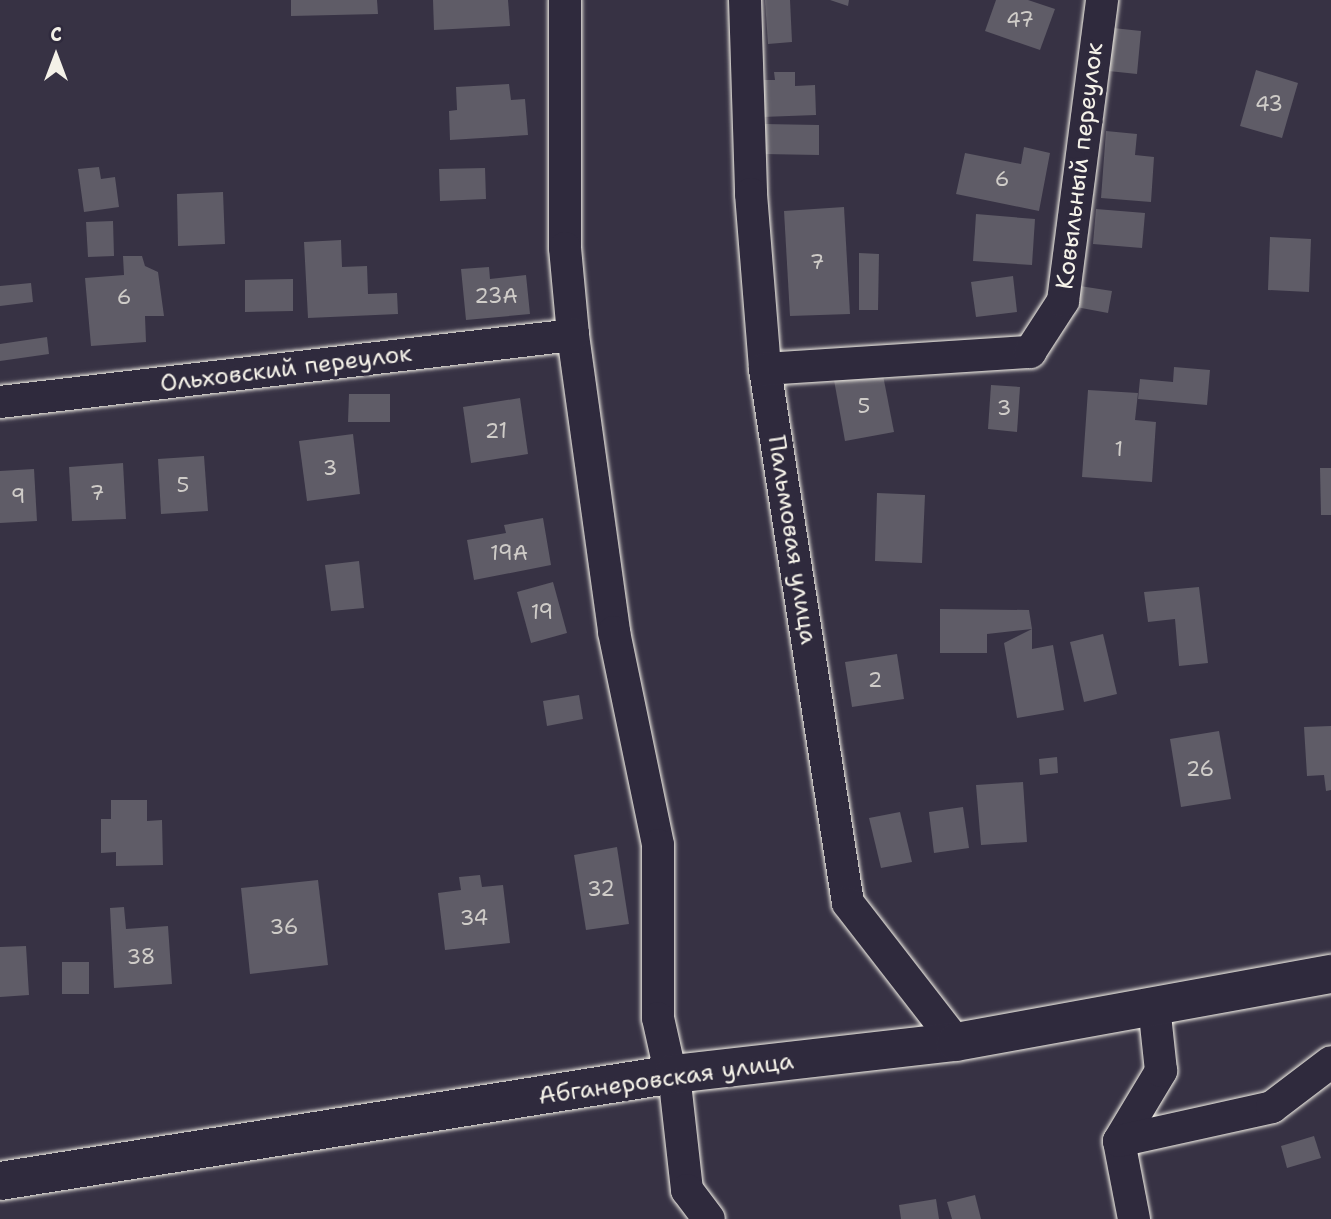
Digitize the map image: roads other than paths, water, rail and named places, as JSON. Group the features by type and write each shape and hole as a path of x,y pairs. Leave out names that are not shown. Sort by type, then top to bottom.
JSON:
{"street":[{"path":"565,0 565,248 573,335 614,632 658,845 658,1018 672,1075 687,1190 709,1219"},
{"name":"Пальмовая улица","path":"745,0 751,194 765,369 848,904 956,1042"},
{"name":"Ковыльный переулок","path":"765,369 1030,352 1063,300 1102,0"},
{"name":"Ольховский переулок","path":"0,402 573,335"},
{"name":"Абганеровская улица","path":"0,1181 672,1075 956,1042 1331,974"},
{"path":"1134,1219 1119,1141 1161,1071 1154,1006"},
{"path":"1119,1141 1272,1107 1331,1062"}]}
